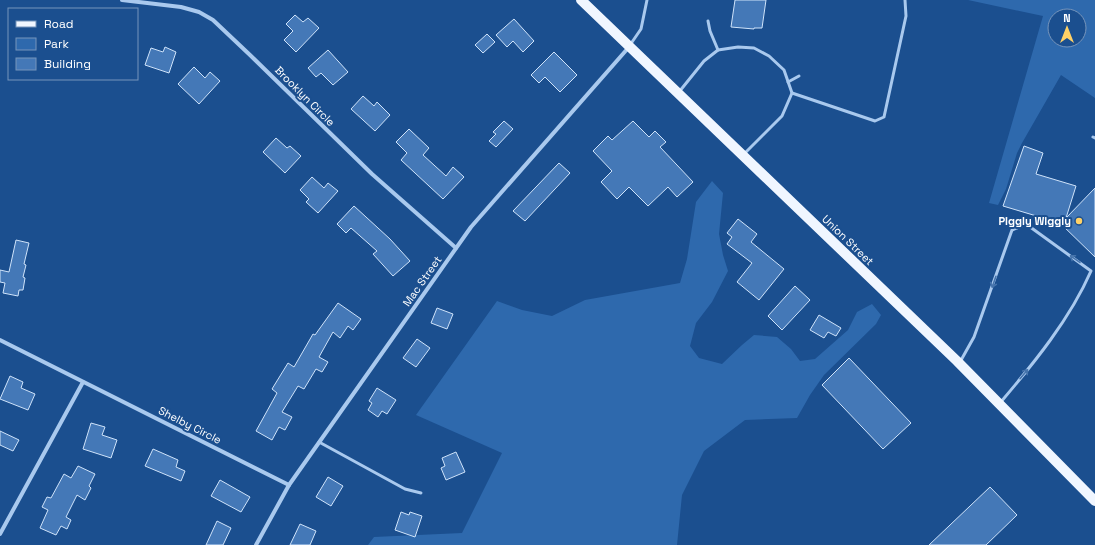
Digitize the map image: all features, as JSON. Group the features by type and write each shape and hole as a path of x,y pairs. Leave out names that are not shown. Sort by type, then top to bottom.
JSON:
{"main road":[{"name":"Union Street","path":"581,0 959,364 1095,501"}],"street":[{"name":"Brooklyn Circle","path":"122,0 181,7 199,12 213,20 372,174 456,248"},
{"name":"Mac Street","path":"256,545 288,485 471,227 629,46"},
{"name":"Shelby Circle","path":"0,340 288,485"},
{"path":"0,534 83,382"}],"lane":[{"path":"629,46 641,29 647,0"},
{"path":"792,93 875,121 884,116 906,16 905,0"},
{"path":"708,21 710,31 718,50"},
{"path":"678,93 704,61 718,50 738,47 754,48 769,56 784,70 792,93 782,116 742,155"},
{"path":"788,82 799,76"},
{"path":"959,364 974,337 1012,230 1026,224 1091,271 1081,294 1060,325 1030,368 999,404"},
{"path":"319,442 405,489 421,493"}],"green space":[{"path":"968,0 1095,0 1095,98 1061,75 1017,153 1006,189 998,205 989,203 1043,16"},
{"path":"712,181 723,193 719,234 728,271 712,302 696,323 690,346 699,358 722,364 754,335 777,337 791,349 800,361 815,359 848,330 857,312 872,304 881,315 876,324 824,375 810,395 797,418 745,420 704,451 682,495 677,545 368,545 374,537 462,533 502,453 416,415 497,301 522,310 552,316 585,300 680,283 687,259 696,202"}],"building":[{"path":"735,0 766,0 762,28 754,29 731,27"},
{"path":"295,15 303,22 308,18 319,28 296,52 284,40 293,31 286,24"},
{"path":"514,19 534,41 523,52 513,41 507,47 496,35"},
{"path":"487,34 495,42 483,53 475,45"},
{"path":"165,47 176,52 169,73 145,65 151,48 163,52"},
{"path":"328,50 348,72 333,85 321,73 316,77 308,68"},
{"path":"554,52 577,75 560,92 545,77 539,83 531,75"},
{"path":"194,67 205,78 210,72 220,81 199,104 178,84"},
{"path":"363,96 374,106 377,102 390,115 375,131 351,109"},
{"path":"504,121 513,129 496,147 489,141 496,134 493,132"},
{"path":"633,121 649,137 655,131 666,142 660,147 693,182 677,197 668,187 648,206 629,187 617,199 601,182 612,171 593,151 608,136 612,140"},
{"path":"409,129 429,148 423,155 446,176 453,167 464,177 443,199 401,160 407,153 396,142"},
{"path":"276,138 287,148 290,146 301,156 285,173 263,152"},
{"path":"1024,146 1043,153 1036,174 1076,186 1066,218 1095,188 1095,257 1060,223 1003,206"},
{"path":"559,163 570,173 525,221 513,211"},
{"path":"312,177 324,188 328,183 338,191 318,213 306,202 309,199 300,190"},
{"path":"354,206 390,239 410,261 393,276 373,254 377,251 351,228 346,233 337,224"},
{"path":"738,219 757,234 751,242 784,269 759,300 737,282 752,263 727,244 732,237 727,233"},
{"path":"16,240 29,243 24,264 26,265 23,277 25,278 23,290 19,290 18,296 3,293 5,283 0,282 0,270 9,272"},
{"path":"795,286 810,300 782,330 768,316"},
{"path":"338,303 361,319 353,330 348,326 340,338 333,332 319,357 328,362 322,372 316,369 304,389 298,386 282,412 292,417 285,430 279,427 272,440 256,431 277,393 272,389 288,363 294,367 313,334 315,335"},
{"path":"437,308 453,314 447,329 431,323"},
{"path":"819,315 841,328 836,336 828,332 824,338 810,330"},
{"path":"417,339 430,348 416,367 403,358"},
{"path":"849,358 911,423 883,449 822,385"},
{"path":"10,376 23,382 21,388 35,394 28,410 0,399"},
{"path":"377,388 396,400 387,414 382,411 378,417 368,410 372,403 369,401"},
{"path":"91,423 105,427 102,435 117,440 111,458 83,449"},
{"path":"0,431 19,440 13,451 0,445"},
{"path":"153,449 178,460 176,467 185,471 181,481 145,466"},
{"path":"456,452 465,472 446,480 441,468 445,466 442,458"},
{"path":"78,466 95,474 89,486 91,488 85,500 77,495 66,517 71,520 67,529 61,526 56,535 40,528 48,510 42,507 47,497 51,498 64,474 71,478"},
{"path":"328,477 343,486 331,506 316,497"},
{"path":"220,480 250,497 241,512 211,496"},
{"path":"990,487 1017,515 986,545 929,545"},
{"path":"401,512 409,515 410,512 422,516 415,537 395,530"},
{"path":"217,521 231,528 223,545 206,545"},
{"path":"300,524 316,531 310,545 290,545"}],"place":[{"name":"Piggly Wiggly","path":"1079,221"}]}
